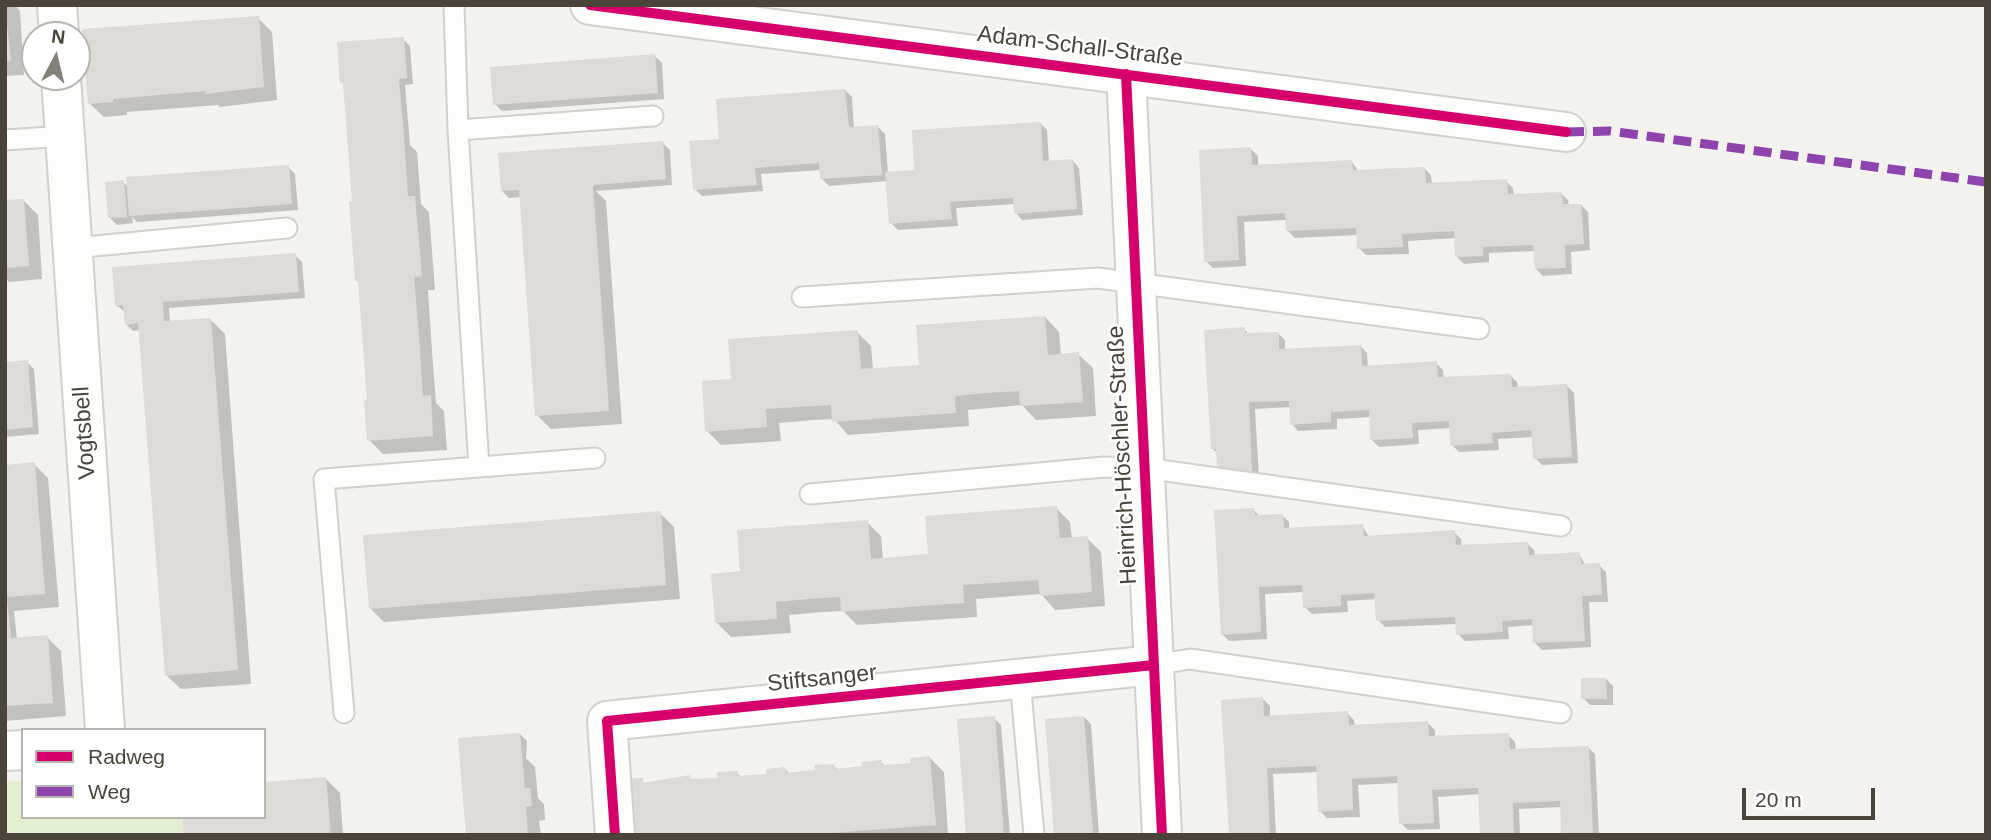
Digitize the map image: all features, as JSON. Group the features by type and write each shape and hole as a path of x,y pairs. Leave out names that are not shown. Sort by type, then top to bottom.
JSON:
{"street":[{"name":"Adam-Schall-Straße","path":"590,5 1566,132"},
{"name":"Heinrich-Höschler-Straße","path":"1126,74 1162,835"},
{"name":"Vogtsbell","path":"62,91 105,728"},
{"name":"Stiftsanger","path":"615,835 607,721 1154,665"}],"lane":[{"path":"454,5 458,131 479,467"},
{"path":"458,131 653,116"},
{"path":"5,140 65,136"},
{"path":"73,248 287,229"},
{"path":"802,297 1098,278 1479,329"},
{"path":"344,713 324,479 595,458"},
{"path":"810,494 1104,467 1145,468 1561,526"},
{"path":"1154,665 1190,659 1562,713"},
{"path":"1020,680 1034,835"}],"green space":[{"path":"21,781 21,819 182,819 184,835 5,835 5,782"}],"building":[{"path":"5,5 11,61 5,62"},
{"path":"259,16 264,87 205,94 205,91 113,99 113,102 88,104 87,91 91,91 91,28"},
{"path":"404,37 407,78 399,79 408,196 415,196 422,276 414,277 423,396 431,395 433,436 367,441 364,400 367,400 358,281 355,281 343,83 340,83 337,42"},
{"path":"655,54 658,93 493,105 490,67"},
{"path":"845,89 849,127 878,125 882,175 820,179 819,163 755,168 757,185 693,190 689,141 719,139 716,99"},
{"path":"1041,122 1043,161 1073,159 1077,209 1014,214 1013,198 950,202 952,219 889,224 885,172 914,170 912,130"},
{"path":"663,141 666,179 593,185 609,411 535,416 519,190 501,191 498,153"},
{"path":"1251,147 1252,165 1352,160 1353,170 1425,167 1426,183 1507,179 1508,194 1562,192 1563,204 1581,204 1584,244 1565,245 1566,268 1535,269 1533,245 1483,247 1483,256 1455,257 1454,231 1402,234 1403,247 1357,249 1356,228 1286,231 1285,213 1237,216 1239,260 1204,262 1199,150"},
{"path":"289,165 292,204 129,216 126,177"},
{"path":"124,180 127,217 108,218 105,182"},
{"path":"24,199 29,266 5,268 5,200"},
{"path":"296,253 299,292 163,302 164,321 211,318 238,670 165,676 138,323 125,325 123,305 115,306 112,267"},
{"path":"1045,316 1048,355 1079,352 1083,402 1020,406 1019,391 986,393 955,396 956,413 832,422 831,405 766,409 767,427 705,432 702,381 731,379 728,339 858,330 861,369 919,365 916,325"},
{"path":"1245,327 1245,333 1279,332 1279,349 1361,345 1362,366 1437,361 1438,377 1511,374 1512,387 1567,384 1572,457 1533,459 1531,430 1492,433 1493,443 1450,446 1449,421 1412,423 1413,438 1370,440 1369,410 1331,412 1331,422 1290,425 1289,401 1249,402 1252,472 1217,468 1216,449 1211,449 1204,330"},
{"path":"28,360 33,427 5,430 5,362"},
{"path":"35,462 45,594 7,597 11,638 48,635 53,703 5,706 5,465"},
{"path":"1057,506 1060,538 1088,536 1092,592 1040,596 1038,580 963,585 964,603 841,612 840,597 808,599 776,602 777,619 715,623 711,574 740,571 737,530 868,520 871,559 928,554 925,516"},
{"path":"1254,508 1255,515 1283,514 1284,528 1363,524 1364,536 1455,530 1456,545 1528,542 1529,555 1580,552 1581,564 1600,563 1602,595 1582,596 1585,641 1533,643 1532,619 1502,621 1503,632 1456,635 1455,617 1376,621 1374,593 1341,595 1341,606 1303,608 1302,585 1259,587 1261,632 1221,635 1214,510"},
{"path":"661,511 666,585 369,609 363,535"},
{"path":"1581,678 1606,678 1607,699 1581,699"},
{"path":"1263,697 1264,716 1348,711 1349,725 1428,721 1429,736 1509,733 1510,749 1589,746 1593,835 1561,835 1560,801 1513,803 1514,834 1480,835 1478,788 1432,790 1434,823 1399,824 1397,776 1352,779 1353,810 1318,812 1316,766 1267,768 1270,835 1229,835 1221,700"},
{"path":"995,716 1004,835 966,835 957,719"},
{"path":"1084,716 1093,835 1054,835 1045,719"},
{"path":"520,733 525,788 530,788 532,806 526,807 528,835 466,835 458,738"},
{"path":"930,756 936,825 804,835 626,835 624,779 643,778 643,783 690,775 690,779 717,778 717,772 738,771 738,776 766,774 766,769 785,767 786,773 815,770 814,765 834,764 835,769 862,766 861,762 882,760 882,765 911,763 910,758"},
{"path":"326,777 331,835 184,835 182,819 266,819 266,782"}],"marked path":[{"path":"1566,132 1610,131 1986,182"}],"cycle path":[{"path":"590,5 1566,132"},
{"path":"1126,74 1162,835"},
{"path":"615,835 607,721 1154,665"}]}
